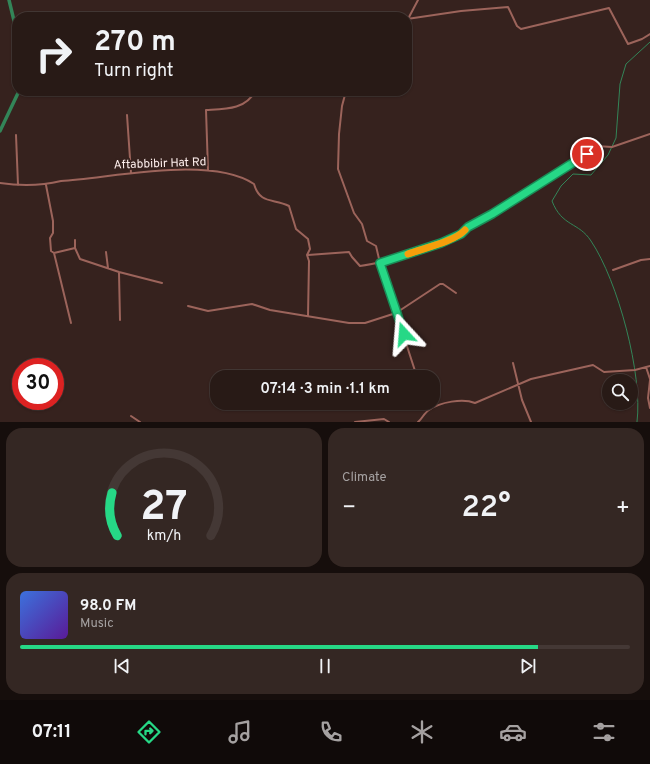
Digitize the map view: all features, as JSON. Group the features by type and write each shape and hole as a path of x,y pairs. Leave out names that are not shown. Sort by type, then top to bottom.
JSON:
{"street":[{"path":"411,12 418,0"},
{"path":"412,18 460,11 508,7 518,26 521,28 609,8 628,44 642,39 650,34"},
{"path":"208,170 206,110 234,108 246,103 252,96"},
{"path":"345,96 339,134 339,174 354,213 362,224 367,241 376,246 380,263 415,370"},
{"path":"127,115 131,173"},
{"path":"308,316 309,261 307,255 349,252 352,258 360,266 380,263 441,243 461,234 468,227 492,214 596,146 612,147 650,134"},
{"path":"16,135 18,185"},
{"name":"Aftabbibir Hat Rd","path":"0,183 18,185 46,185 61,181 131,173 208,170 226,173 253,183 256,192 266,200 289,206 297,230 308,239 310,249 307,255"},
{"path":"46,185 53,221 53,233 50,238 50,247 51,252 54,252 71,323"},
{"path":"76,240 75,248 80,258 119,272 162,283"},
{"path":"54,252 75,248"},
{"path":"106,252 108,268"},
{"path":"613,270 641,260 650,259"},
{"path":"119,272 120,320"},
{"path":"188,306 208,311 252,304 270,310 360,323 377,320 396,313 440,284 443,284 456,293"},
{"path":"513,362 531,422"},
{"path":"440,406 458,400 467,400 475,403 531,379 593,365 604,372 635,370 650,366"},
{"path":"646,367 650,379 648,398 650,408"},
{"path":"418,422 428,410"},
{"path":"131,416 140,422"},
{"path":"355,422 384,419 389,422"}],"waterway":[{"path":"9,0 12,12"},
{"path":"637,422 638,402 636,380 632,355 619,303 601,258 591,241 581,230 561,216 552,201 561,186 573,174 591,175 608,155 616,138 620,84 626,64 650,42"},
{"path":"0,131 17,96"}],"slow traffic":[{"path":"408,254 441,243 461,234 465,230"}],"route":[{"path":"404,334 380,263 441,243 461,234 468,227 492,214 564,167 587,154"}]}
